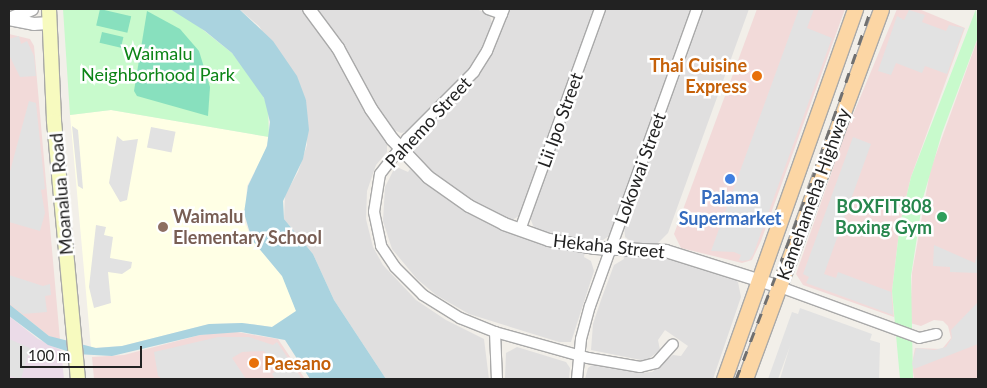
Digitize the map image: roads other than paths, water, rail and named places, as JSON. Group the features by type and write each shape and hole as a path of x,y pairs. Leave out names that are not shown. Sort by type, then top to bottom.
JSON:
{"main road":[{"name":"Kamehameha Highway","path":"724,379 757,279 855,9"},
{"name":"Kamehameha Highway","path":"745,379 881,9"},
{"name":"Moanalua Road","path":"49,16 54,122 78,379"}],"street":[{"path":"9,19 32,9"},
{"name":"Hekaha Street","path":"310,9 338,48 372,109 400,148 456,198 520,230 568,244 666,251 757,279 919,338 937,334"},
{"path":"488,9 503,11"},
{"name":"Lii Ipo Street","path":"520,230 600,9"},
{"name":"Lokowai Street","path":"577,379 584,324 698,9"},
{"name":"Pahemo Street","path":"503,11 487,51 474,72 384,167 375,191 374,223 382,246 395,267 423,295 460,318 495,332 579,356 648,366 660,360 673,344"},
{"path":"9,19 34,24 49,16"},
{"path":"495,332 497,379"}],"water":[{"path":"170,9 239,9 273,41 297,76 306,100 309,130 303,159 283,201 284,219 313,254 334,300 386,379 310,379 285,340 241,332 200,335 112,356 76,354 48,345 9,316 9,304 49,336 96,348 122,346 209,324 242,323 272,327 296,311 282,276 252,240 244,213 248,186 267,146 270,122 264,98 232,53 205,31"}],"railway":[{"path":"736,379 813,177 871,9"}],"place":[{"name":"Thai Cuisine Express","path":"757,76"},
{"name":"Palama Supermarket","path":"730,179"},
{"name":"BOXFIT808 Boxing Gym","path":"942,217"},
{"name":"Waimalu Elementary School","path":"163,227"},
{"name":"Paesano","path":"254,363"}],"park label":[{"name":"Waimalu Neighborhood Park","path":"158,64"}]}
